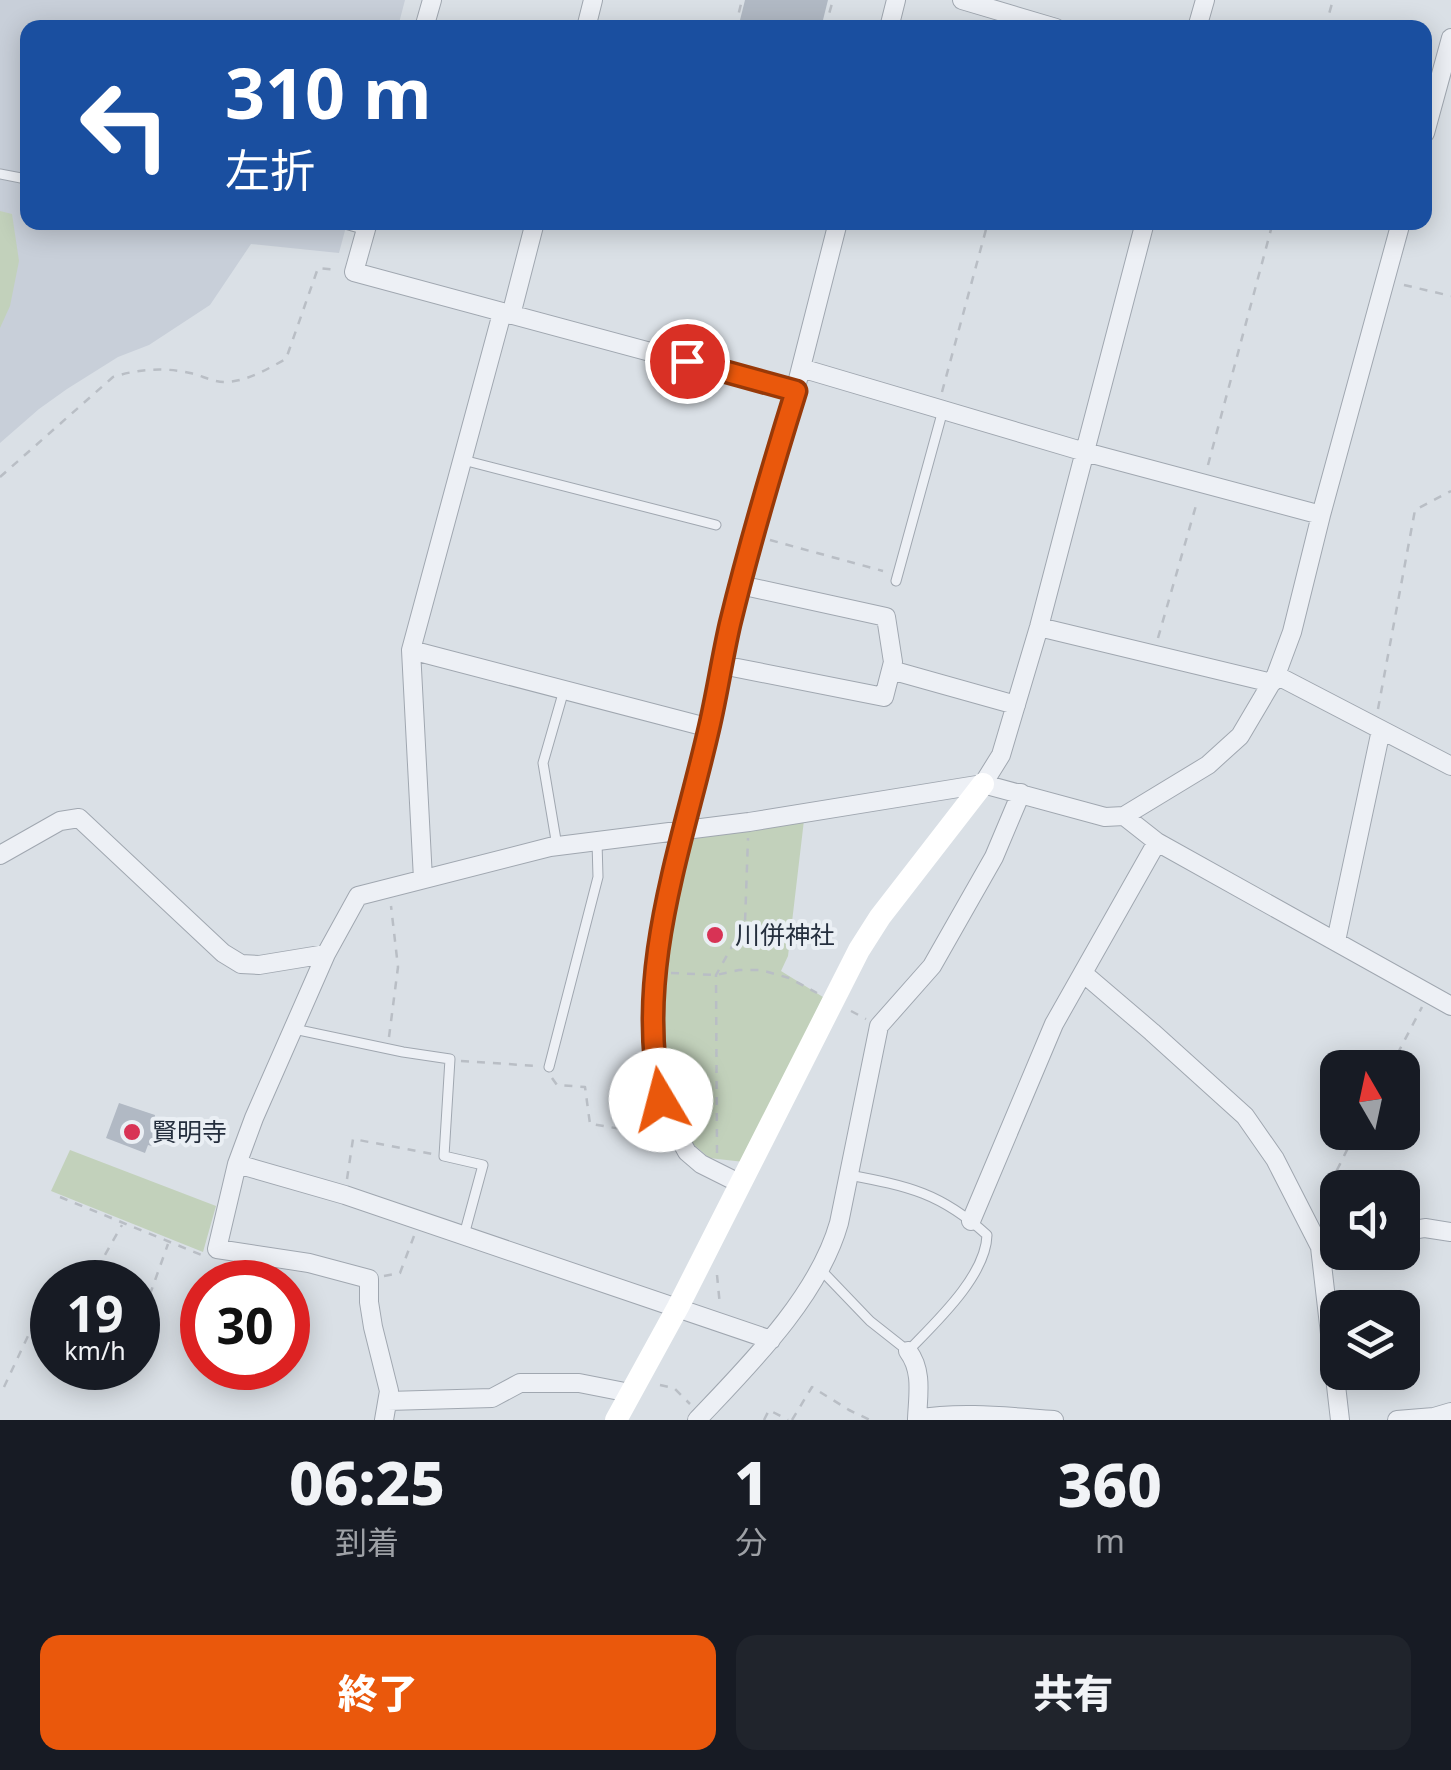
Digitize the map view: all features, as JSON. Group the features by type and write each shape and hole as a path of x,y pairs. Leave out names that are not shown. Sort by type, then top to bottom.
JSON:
{"street":[{"path":"962,0 1029,20"},
{"path":"1432,107 1451,38"},
{"path":"366,230 354,272 796,391"},
{"path":"423,878 411,650 533,230"},
{"path":"741,1184 701,1164 687,1152 672,1128 655,1072 653,991 682,830 710,728 740,584 796,391 836,230"},
{"path":"616,1420 678,1307 859,950 1001,755 1144,230"},
{"path":"384,1420 390,1391 373,1327 369,1278 309,1263 217,1249 237,1164 254,1118 326,954 358,896 557,846 749,822 983,784 1105,817 1124,816 1208,764 1240,736 1274,679 1292,632 1398,230"},
{"path":"801,368 1085,452 1320,515"},
{"path":"722,664 884,696 894,662 886,617 740,584"},
{"path":"1039,626 1274,679 1451,766"},
{"path":"411,650 710,728"},
{"path":"891,670 1016,705"},
{"path":"1336,942 1378,728"},
{"path":"700,1417 771,1340 820,1270 834,1242 879,1026 932,966 994,857 1021,794"},
{"path":"1124,816 1158,842 1451,1006"},
{"path":"0,855 60,821 79,818 223,954 241,964 259,965 326,954"},
{"path":"971,1221 1054,1024 1158,842"},
{"path":"1083,973 1245,1116 1320,1236"},
{"path":"237,1164 345,1195 771,1340"},
{"path":"1420,1229 1451,1232"},
{"path":"1327,1270 1340,1420"},
{"path":"908,1351 916,1362 919,1378 918,1419 1054,1420"},
{"path":"388,1401 492,1398 520,1384 634,1387"},
{"path":"1397,1420 1451,1412"}],"lane":[{"path":"897,578 940,409"},
{"path":"463,460 716,525"},
{"path":"557,846 543,762 564,690"},
{"path":"549,1067 598,877 597,842"},
{"path":"294,1029 450,1059 444,1156 483,1164 464,1235"},
{"path":"820,1270 870,1322 908,1351 972,1278 987,1246 987,1236 971,1221 926,1193 902,1184 849,1175"}],"path":[{"path":"940,409 986,230"},
{"path":"1154,654 1271,230"},
{"path":"0,478 113,377 134,370 162,370 187,372 223,383 246,379 286,359 318,268 354,272"},
{"path":"1385,280 1451,296"},
{"path":"1378,728 1415,510 1451,491"},
{"path":"753,535 897,578"},
{"path":"717,1171 716,975 744,923 749,822"},
{"path":"388,888 398,967 388,1049"},
{"path":"655,972 716,975 761,970 789,978 879,1026"},
{"path":"1400,1050 1430,994"},
{"path":"450,1059 549,1067 557,1085 585,1087 590,1124 650,1134 672,1128"},
{"path":"345,1195 353,1138 444,1156"},
{"path":"60,1197 206,1257 217,1249"},
{"path":"369,1278 400,1273 420,1220"},
{"path":"102,1260 123,1224"},
{"path":"160,1265 168,1242"},
{"path":"717,1272 722,1323"},
{"path":"4,1387 30,1332"},
{"path":"634,1387 674,1388 700,1417"},
{"path":"764,1420 769,1410 790,1420 812,1388 870,1420"}],"shaded area":[{"path":"0,0 405,0 400,20 20,20 20,230 345,230 339,253 251,244 210,305 149,345 118,357 67,389 0,443"}],"green space":[{"path":"0,211 12,214 19,261 10,306 0,328"},
{"path":"804,820 788,956 781,971 823,997 744,1162 709,1158 673,1117 662,1079 664,956 686,841 693,835"},
{"path":"70,1150 216,1206 203,1252 51,1191"}],"building":[{"path":"745,0 828,0 823,20 740,20"},
{"name":"賢明寺","path":"119,1103 155,1115 154,1124 159,1126 145,1153 106,1138"}],"place":[{"name":"川併神社","path":"715,935"},
{"name":"賢明寺","path":"132,1132"}],"route":[{"path":"661,1100 655,1072 653,991 662,928 730,626 796,391 687,361"}]}
